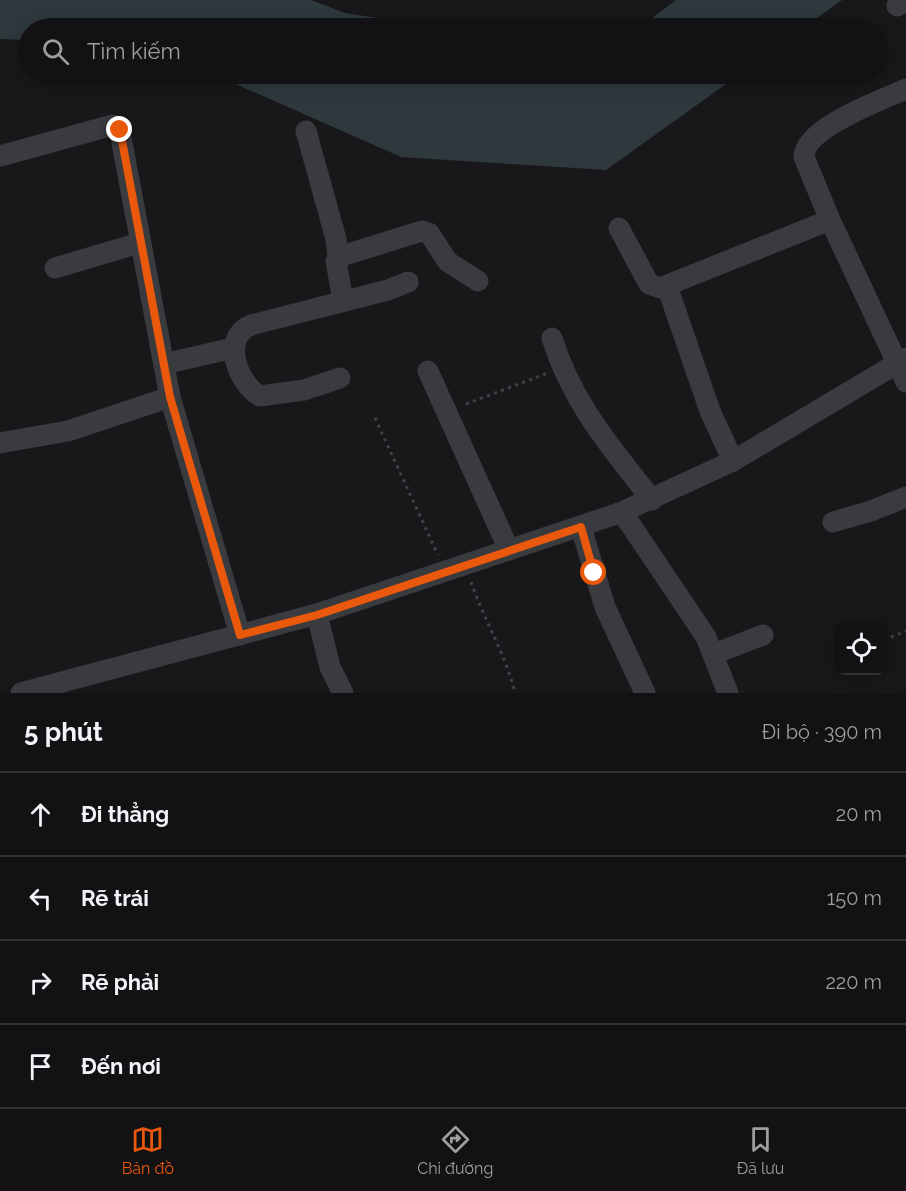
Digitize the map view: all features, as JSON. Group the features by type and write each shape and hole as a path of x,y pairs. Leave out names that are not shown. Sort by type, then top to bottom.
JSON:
{"street":[{"path":"21,693 317,615 622,512 733,461 903,368 830,220 804,157 811,139 854,112 906,89"},
{"path":"0,156 117,125 170,397 240,635"},
{"path":"306,131 336,238 338,257 336,261 343,301"},
{"path":"619,228 649,284 656,287 667,286 830,220"},
{"path":"338,257 422,231 429,233 448,262 478,281"},
{"path":"55,268 139,243"},
{"path":"340,378 304,390 260,396 248,386 233,348 236,337 244,328 408,282"},
{"path":"667,286 710,411 733,461"},
{"path":"552,338 561,368 589,417 652,500"},
{"path":"164,364 233,348"},
{"path":"428,371 509,550"},
{"path":"0,443 68,431 170,397"},
{"path":"833,522 906,497"},
{"path":"622,512 700,627 714,654 728,693"},
{"path":"581,527 604,607 645,693"},
{"path":"317,615 330,667 343,693"},
{"path":"714,654 763,635"}],"path":[{"path":"466,404 561,368"},
{"path":"375,418 419,518 457,568 510,672 515,693"},
{"path":"888,638 906,631"}],"shaded area":[{"path":"0,0 311,0 345,13 377,18 18,18 18,40 0,39"},
{"path":"676,0 842,0 817,18 652,18"},
{"path":"236,84 726,84 606,170 401,157"}],"route":[{"path":"120,130 139,243 159,327 170,397 240,635 317,615 581,527 594,573"}]}
